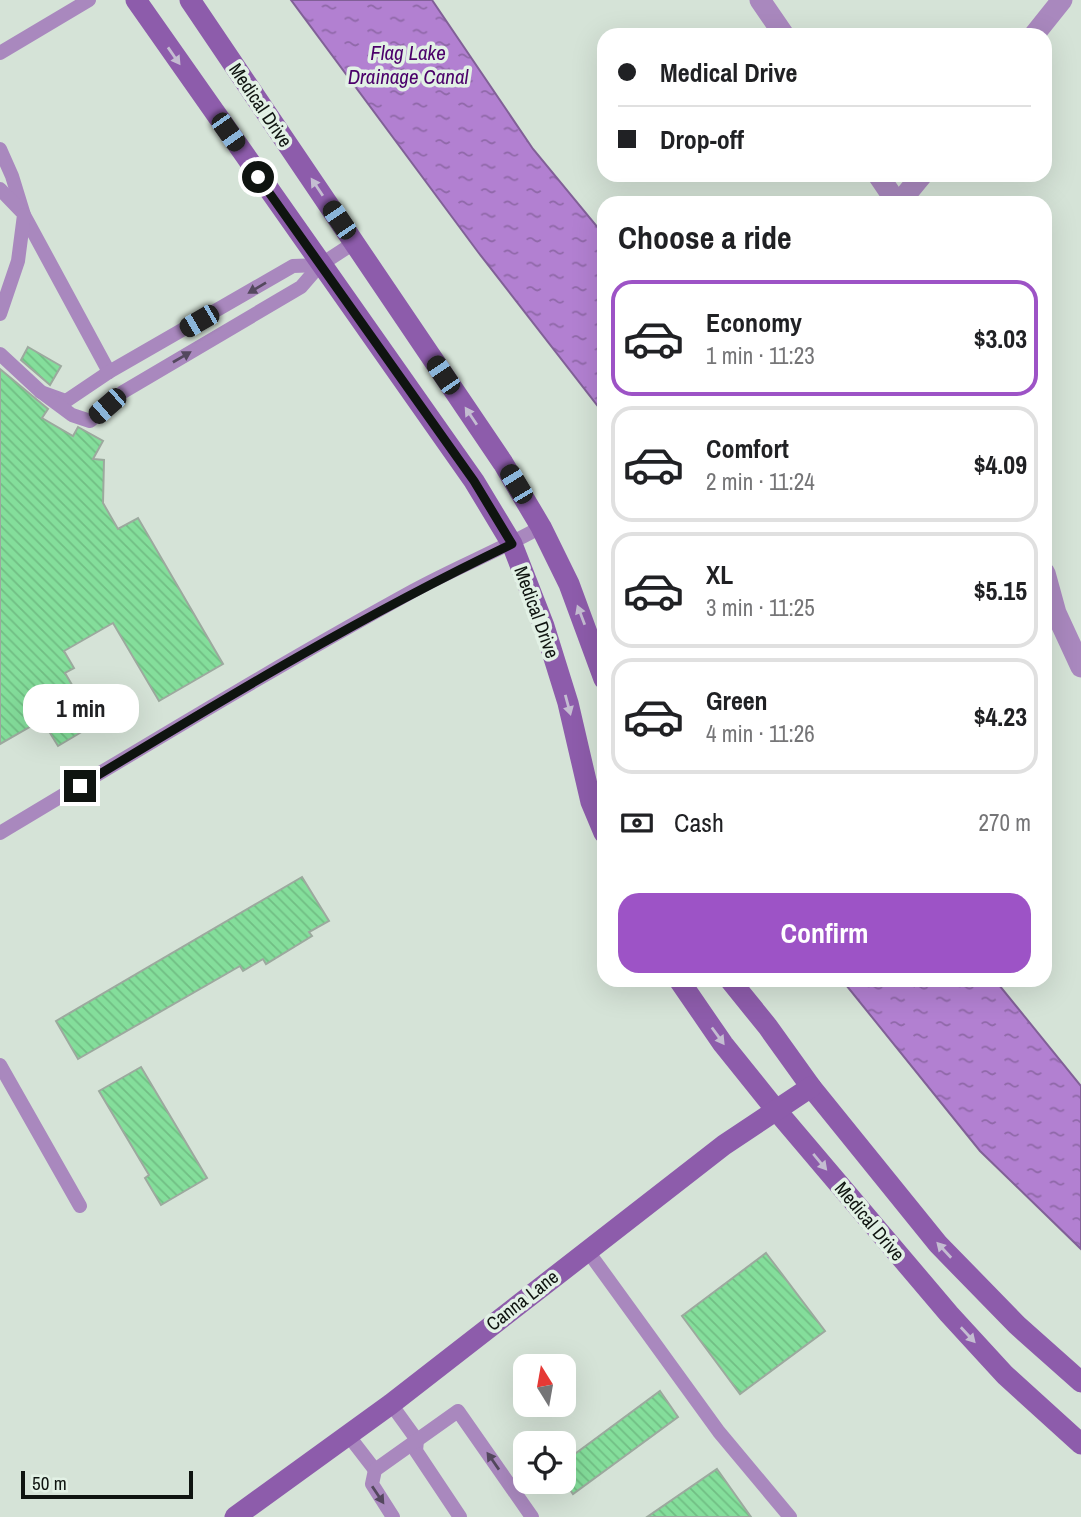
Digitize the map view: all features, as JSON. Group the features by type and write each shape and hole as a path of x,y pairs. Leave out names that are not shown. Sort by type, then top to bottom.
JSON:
{"street":[{"name":"Medical Drive","path":"135,0 474,481 512,544 544,626 568,703 591,802 597,816"},
{"name":"Medical Drive","path":"190,0 503,463 541,527 569,584 597,660"},
{"path":"760,0 779,28"},
{"path":"1040,28 1062,0"},
{"path":"904,196 916,182"},
{"path":"1052,598 1081,667"},
{"name":"Medical Drive","path":"684,987 723,1044 776,1110 949,1314 1005,1375 1081,1444"},
{"name":"Medical Drive","path":"736,987 811,1087 938,1244 1017,1325 1081,1382"},
{"name":"Canna Lane","path":"235,1517 391,1404 724,1145 811,1087"}],"lane":[{"path":"0,53 89,0"},
{"path":"0,149 24,215 109,372"},
{"path":"0,189 24,215"},
{"path":"0,314 18,261 24,215"},
{"path":"0,354 41,392 72,415 90,421 123,392 301,288 320,265 354,243"},
{"path":"41,392 66,401 109,372 293,267 320,265"},
{"path":"4,827 416,590 512,544 541,527"},
{"path":"0,1065 80,1206"},
{"path":"587,1250 719,1432 790,1517"},
{"path":"391,1404 417,1440 416,1451 460,1517"},
{"path":"393,1517 372,1484 375,1470 458,1412 532,1517"},
{"path":"348,1435 375,1470"}],"water":[{"name":"Flag Lake Drainage Canal","path":"291,0 432,0 533,149 597,227 597,405 478,252"},
{"path":"848,987 1001,987 1081,1086 1081,1249 980,1151"}],"building":[{"path":"28,347 61,366 50,385 21,360"},
{"path":"0,369 48,409 42,418 73,436 78,427 103,441 93,459 104,460 103,503 118,529 138,518 223,664 159,701 113,623 64,651 74,668 65,673 95,724 58,746 42,720 0,744"},
{"path":"302,877 329,921 309,932 312,936 266,964 263,959 243,971 240,966 78,1059 56,1021"},
{"path":"141,1067 207,1178 161,1205 145,1178 149,1175 99,1091"},
{"path":"766,1253 825,1331 740,1394 682,1316"},
{"path":"660,1391 678,1417 576,1492 576,1453"},
{"path":"717,1469 751,1517 647,1517"}],"route":[{"path":"80,786 255,681 416,590 512,544 474,481 258,177"}]}
